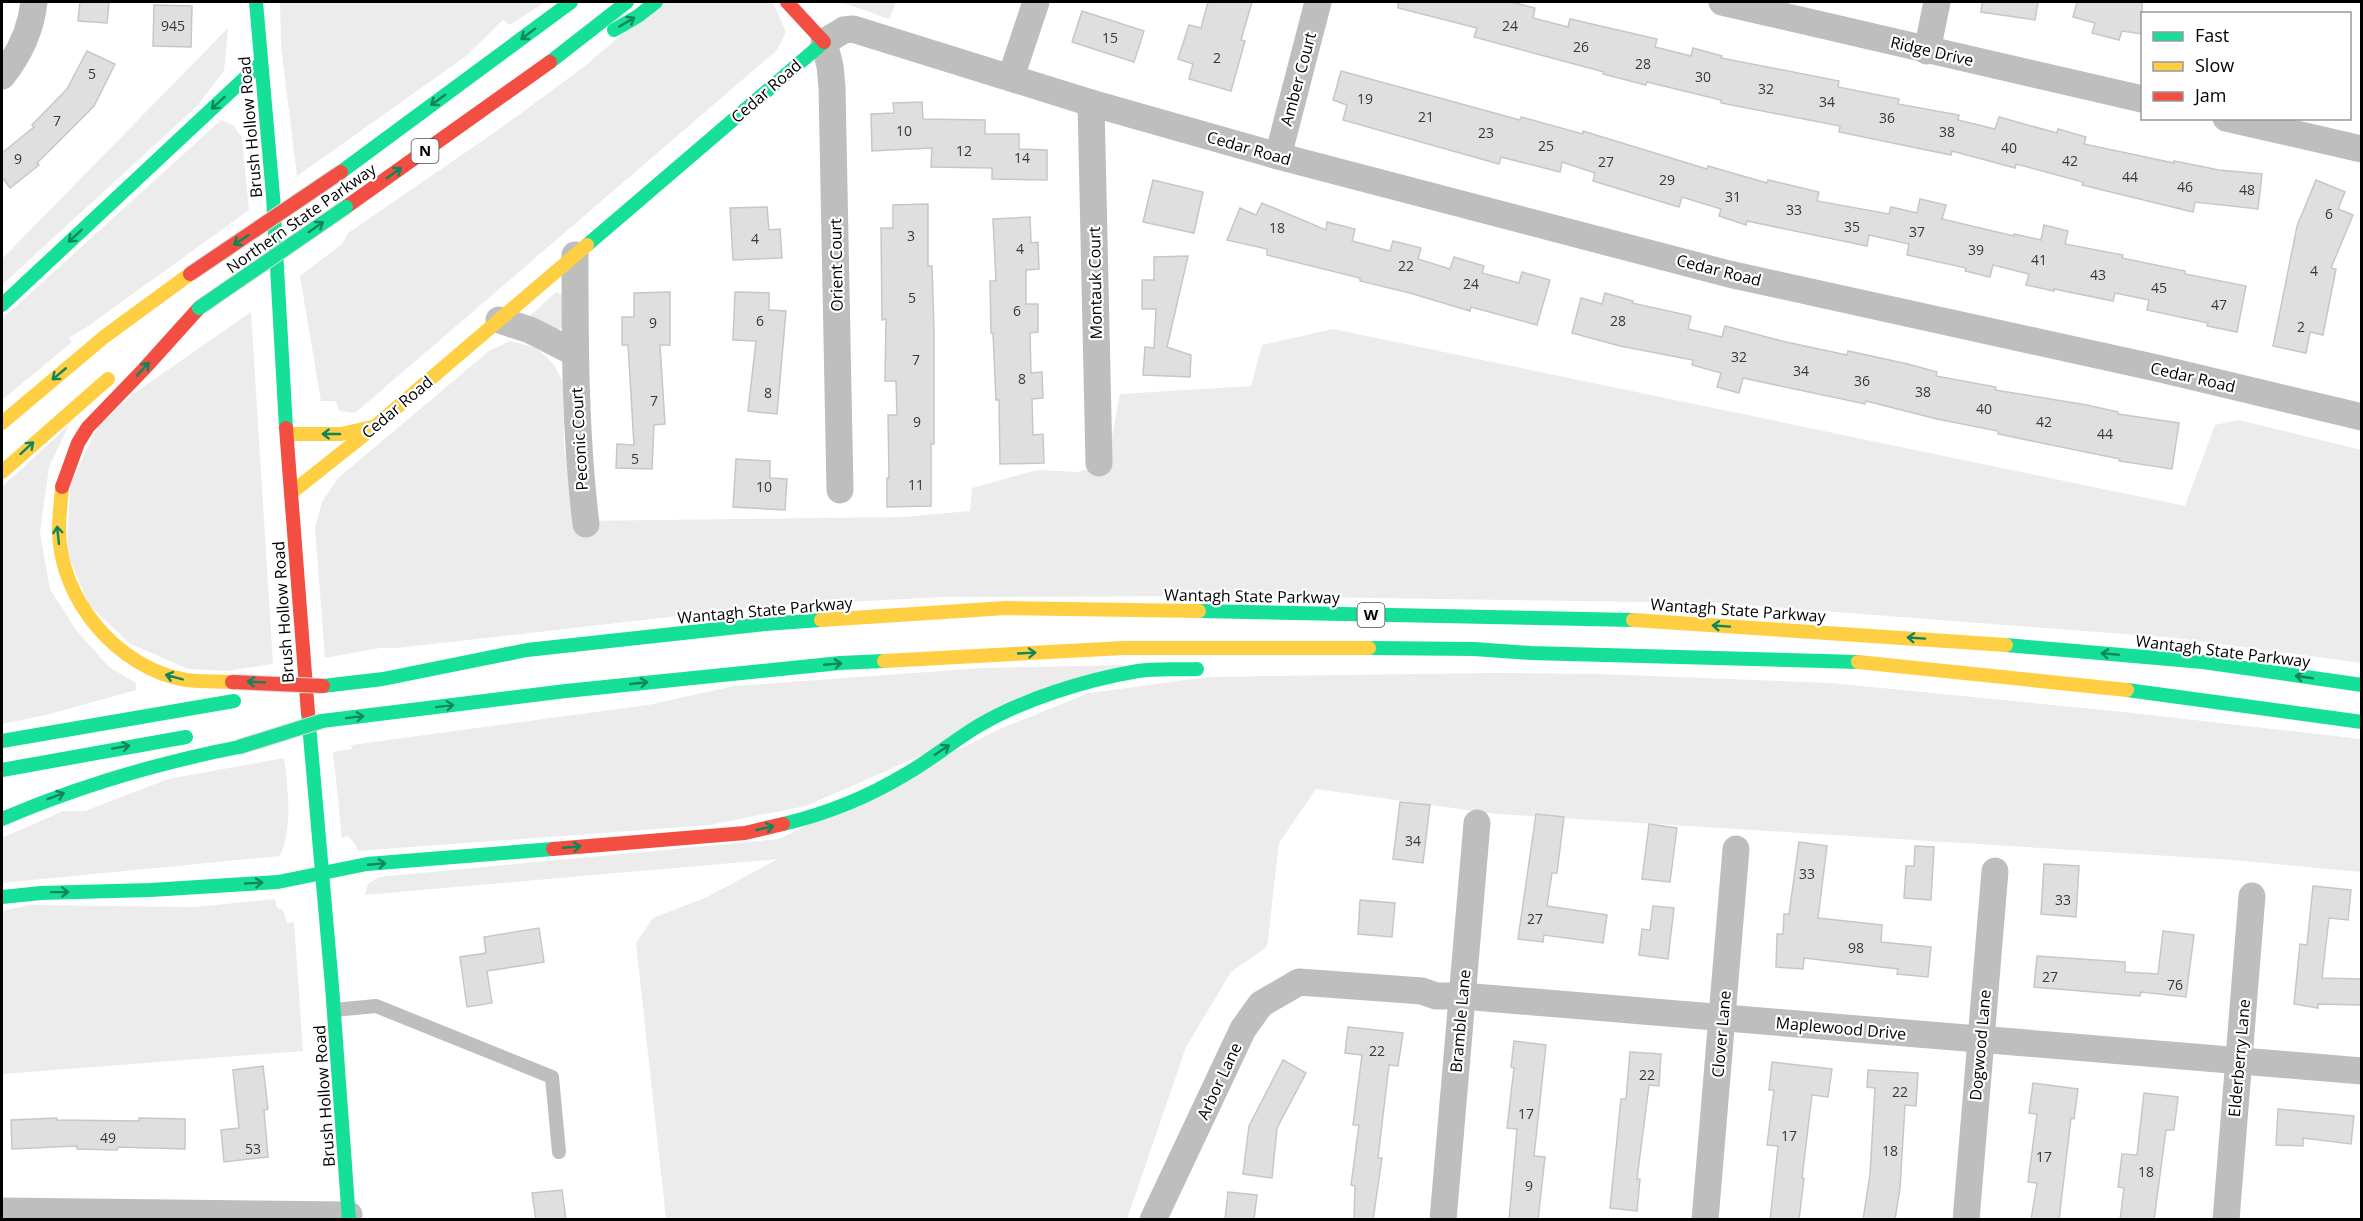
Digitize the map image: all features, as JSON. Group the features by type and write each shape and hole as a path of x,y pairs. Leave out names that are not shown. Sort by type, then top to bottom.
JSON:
{"main road":[{"name":"Brush Hollow Road","path":"256,2 273,196 291,493 320,875 334,1010 349,1217"},
{"name":"Northern State Parkway","path":"2,423 104,337 190,274 341,171 572,2"},
{"name":"Northern State Parkway","path":"138,355 199,308 504,95 627,2"},
{"path":"504,95 638,16 656,2"},
{"path":"787,2 824,42"},
{"path":"803,2 824,42"},
{"name":"Cedar Road","path":"291,493 374,427 824,42"},
{"path":"2,304 261,63"},
{"path":"199,308 124,390 100,412 79,440 62,485 58,504 58,539 66,574 80,605 113,644 129,656 164,674 199,682 323,686"},
{"path":"2,472 121,369"},
{"path":"287,434 341,434 374,427"},
{"name":"Wantagh State Parkway","path":"323,686 382,678 539,649 765,624 1006,608 1624,620 1960,641 2203,662 2361,685"},
{"name":"W","path":"322,721 692,677 840,663 1124,648 1213,647 1474,649 1531,653 1857,662 2141,691 2361,722"},
{"path":"1334,662 1474,649"},
{"path":"2,897 41,892 151,890 278,882 367,864 745,833 812,817 852,801 905,775 978,726 1012,708 1090,681 1140,671 1210,668"},
{"path":"2,741 323,686"},
{"path":"248,729 322,721"},
{"path":"2,819 56,796 120,774 162,762 239,747 322,721"},
{"path":"2,770 202,734"}],"street":[{"path":"2,76 20,48 32,19 34,2"},
{"path":"1011,77 1036,2"},
{"name":"Amber Court","path":"1278,156 1318,2"},
{"name":"Ridge Drive","path":"1722,2 2141,99"},
{"path":"1927,51 1937,2"},
{"name":"Cedar Road","path":"824,42 844,30 859,30 1091,103 1278,156 1729,274 2161,369 2359,408"},
{"name":"Orient Court","path":"824,42 832,87 840,490"},
{"name":"Montauk Court","path":"1091,103 1099,463"},
{"path":"2235,120 2361,149"},
{"name":"Peconic Court","path":"575,255 575,353 582,490 586,524"},
{"path":"499,320 530,330 575,353"},
{"name":"Bramble Lane","path":"1443,1220 1477,823"},
{"name":"Clover Lane","path":"1705,1220 1736,849"},
{"name":"Dogwood Lane","path":"1966,1220 1995,871"},
{"name":"Elderberry Lane","path":"2226,1220 2252,896"},
{"name":"Arbor Lane","path":"1153,1220 1243,1029 1261,1004 1299,982 1321,984"},
{"name":"Maplewood Drive","path":"1321,984 1422,991 1436,996 1462,996 2361,1071"},
{"path":"2,1211 349,1217"}],"lane":[{"path":"334,1010 376,1006 552,1077 559,1152"}],"shaded area":[{"path":"280,2 545,2 510,25 503,20 465,57 297,176 281,47"},
{"path":"660,2 770,2 774,5 786,32 777,50 355,413 340,411 335,401 321,401 300,276 342,244 348,233 498,130 585,66"},
{"path":"841,2 896,2 889,19"},
{"path":"228,28 224,71 197,106 2,285 2,259"},
{"path":"221,120 233,125 242,138 249,210 87,327 68,338 72,342 2,400 2,319"},
{"path":"556,292 561,294 562,298 563,326 561,329 555,329 533,319 531,315"},
{"path":"251,312 273,664 227,671 188,669 129,643 89,605 67,553 70,486 97,427 133,394"},
{"path":"1333,329 2185,506 2215,425 2239,420 2361,450 2361,663 2176,638 1718,603 1233,596 944,597 767,606 397,648 380,648 325,658 315,528 322,502 338,478 489,351 510,341 536,348 553,363 563,382 564,447 574,521 903,517 970,511 972,488 1037,470 1078,472 1107,463 1120,394 1251,386 1262,345"},
{"path":"69,425 49,467 40,533 50,589 76,630 109,667 136,683 136,690 50,714 2,724 2,487"},
{"path":"1128,665 806,806 710,825 357,851 356,845 348,836 342,838 333,752 352,749 351,745 648,705 734,686 983,668"},
{"path":"1490,673 1601,674 1831,683 2124,712 2361,739 2361,872 2233,860 1496,814 1316,789 1279,843 1267,947 1231,972 1186,1047 1127,1219 666,1219 636,943 653,918 707,897 778,859 365,895 368,884 379,877 779,839 1000,729 1089,693 1208,677"},
{"path":"284,758 288,821 280,856 2,883 2,838 63,811 85,811 168,779"},
{"path":"275,899 277,908 283,910 287,923 294,922 303,1051 2,1074 2,911 30,905 194,907"}],"building":[{"path":"80,2 109,2 107,23 78,21"},
{"path":"1208,2 1252,2 1241,40 1245,41 1231,91 1189,79 1193,64 1178,59 1189,25 1201,28"},
{"path":"1398,2 1511,2 1535,8 1533,18 1568,27 1570,19 1657,39 1655,47 1691,56 1693,48 1722,56 1721,58 1839,81 1838,87 1899,99 1898,104 1959,115 1958,120 1995,129 1999,117 2057,133 2058,129 2086,137 2084,144 2174,163 2174,161 2219,170 2262,174 2258,209 2195,202 2193,212 2082,185 2083,182 2016,164 2015,168 1952,151 1951,155 1839,132 1840,126 1721,103 1721,100 1647,82 1646,85 1474,37 1477,28 1398,8"},
{"path":"1982,2 2038,2 2035,20 1981,12"},
{"path":"2077,2 2142,2 2141,34 2122,31 2119,40 2092,33 2095,23 2073,17"},
{"path":"154,5 192,6 191,47 153,46"},
{"path":"1082,11 1144,31 1134,62 1072,42"},
{"path":"87,51 115,64 94,106 37,163 39,165 10,188 2,177 2,153 34,127 32,125 67,89"},
{"path":"1341,71 1520,120 1521,117 1583,134 1583,131 1707,169 1708,166 1767,183 1768,180 1819,192 1817,201 1889,214 1891,207 1917,213 1920,199 1946,205 1942,219 2014,236 2014,234 2041,240 2044,225 2068,231 2065,244 2123,255 2122,258 2185,271 2185,274 2246,286 2237,332 2207,326 2208,323 2147,310 2149,300 2115,293 2113,301 2026,285 2029,274 1993,265 1990,277 1965,271 1966,268 1907,255 1909,244 1869,235 1867,246 1747,221 1746,225 1719,216 1721,209 1682,197 1679,207 1593,181 1595,173 1562,162 1560,172 1501,157 1499,164 1343,120 1347,105 1333,100"},
{"path":"922,102 923,119 985,120 985,134 1019,134 1019,149 1047,150 1047,180 992,179 992,168 931,167 932,148 872,151 871,114 894,113 893,103"},
{"path":"1153,180 1203,192 1194,233 1143,222"},
{"path":"2316,180 2345,192 2338,209 2353,215 2331,268 2336,269 2323,335 2310,332 2306,353 2273,346 2297,226"},
{"path":"1262,203 1326,230 1327,222 1355,229 1352,241 1390,251 1393,241 1421,248 1418,259 1450,269 1454,257 1484,266 1482,273 1519,283 1522,272 1550,280 1537,325 1471,307 1470,311 1360,281 1360,278 1267,255 1267,249 1227,240 1240,208 1256,215"},
{"path":"928,204 928,266 932,266 934,331 934,444 931,444 931,506 887,507 888,415 897,415 896,381 885,381 886,319 882,320 881,228 893,228 893,205"},
{"path":"767,207 769,230 780,229 782,258 733,260 730,208"},
{"path":"1030,217 1031,243 1038,242 1039,269 1026,270 1026,304 1038,304 1038,332 1030,333 1031,373 1042,372 1043,398 1032,399 1033,435 1043,434 1044,463 1000,464 999,400 996,400 993,333 991,333 990,281 996,281 993,219"},
{"path":"1188,256 1167,347 1191,355 1190,377 1143,375 1145,347 1154,348 1156,309 1142,309 1142,280 1154,280 1154,257"},
{"path":"670,292 670,345 660,345 665,424 654,425 652,469 616,468 617,444 634,445 628,345 622,345 622,317 634,317 634,293"},
{"path":"735,292 769,293 769,310 786,311 777,414 748,411 756,341 733,340"},
{"path":"1605,293 1633,301 1632,303 1691,316 1688,329 1722,337 1725,326 1847,355 1848,351 1908,364 1937,372 1936,376 1996,387 1995,390 2087,405 2118,412 2118,414 2179,423 2172,469 2119,461 2120,459 1998,434 1998,431 1937,419 1866,401 1865,404 1743,378 1739,393 1717,387 1721,373 1692,365 1693,360 1620,346 1572,333 1581,298 1602,304"},
{"path":"736,459 770,461 770,478 787,479 785,510 733,507"},
{"path":"1400,802 1430,805 1423,863 1393,859"},
{"path":"1536,814 1564,817 1557,873 1552,873 1547,906 1607,915 1603,943 1544,935 1543,942 1518,939"},
{"path":"1649,824 1677,828 1670,882 1642,879"},
{"path":"1799,842 1827,846 1818,918 1882,925 1881,942 1931,947 1928,977 1897,974 1898,969 1804,958 1803,969 1776,967 1777,934 1783,934 1784,914 1789,914"},
{"path":"1915,846 1934,847 1931,900 1904,898 1906,866 1914,866"},
{"path":"2044,864 2079,866 2076,917 2041,914"},
{"path":"2313,886 2351,890 2348,920 2329,918 2322,978 2361,979 2361,1005 2318,1004 2318,1008 2294,1004 2300,944 2307,945"},
{"path":"1360,900 1395,903 1392,937 1358,934"},
{"path":"1653,906 1674,908 1668,959 1639,955 1642,929 1650,930"},
{"path":"539,928 544,962 487,971 492,1003 467,1007 460,957 486,953 484,937"},
{"path":"2163,931 2194,935 2186,997 2141,992 2140,996 2034,987 2037,956 2125,962 2125,972 2158,974"},
{"path":"1348,1027 1403,1033 1398,1066 1389,1065 1378,1158 1382,1158 1373,1220 1354,1220 1355,1186 1351,1185 1359,1125 1353,1125 1362,1055 1345,1053"},
{"path":"1514,1041 1546,1045 1534,1156 1545,1157 1538,1220 1509,1220 1517,1129 1507,1128 1514,1068 1511,1067"},
{"path":"1630,1052 1661,1054 1659,1086 1649,1085 1637,1179 1640,1179 1637,1211 1610,1208 1621,1099 1626,1099"},
{"path":"1283,1060 1306,1073 1277,1128 1272,1178 1243,1174 1249,1126"},
{"path":"1772,1062 1832,1069 1828,1097 1812,1095 1799,1220 1770,1220 1778,1146 1767,1145 1774,1090 1769,1090"},
{"path":"263,1066 268,1109 264,1110 268,1157 224,1162 221,1130 239,1128 233,1070"},
{"path":"1868,1070 1918,1073 1916,1106 1905,1105 1900,1188 1895,1220 1863,1220 1870,1174 1875,1088 1867,1087"},
{"path":"2033,1083 2078,1089 2074,1119 2071,1118 2059,1220 2031,1220 2037,1183 2028,1182 2037,1114 2029,1113"},
{"path":"2144,1093 2178,1097 2174,1130 2166,1130 2154,1220 2120,1220 2124,1188 2118,1187 2122,1154 2137,1155"},
{"path":"2278,1109 2354,1116 2351,1144 2303,1138 2303,1146 2276,1145"},
{"path":"57,1118 57,1120 139,1121 139,1118 185,1119 185,1149 118,1147 117,1150 77,1149 77,1146 12,1149 11,1120"},
{"path":"562,1190 566,1220 536,1220 532,1193"},
{"path":"1228,1192 1257,1195 1254,1220 1225,1220"}],"traffic: fast":[{"path":"256,2 273,196 286,428"},
{"path":"341,172 571,2"},
{"path":"550,62 627,2"},
{"path":"614,30 656,2"},
{"path":"587,245 824,42"},
{"path":"2,305 261,63"},
{"path":"199,308 346,207"},
{"path":"1199,611 1633,620"},
{"path":"323,686 383,679 527,650 821,620"},
{"path":"2006,645 2203,662 2362,685"},
{"path":"1369,648 1474,649 1531,653 1858,662"},
{"path":"322,721 566,691 840,663 884,661"},
{"path":"783,824 831,810 877,790 915,769 978,726 1035,699 1076,685 1138,671 1197,669"},
{"path":"2127,690 2362,722"},
{"path":"2,741 234,701"},
{"path":"308,713 332,986 349,1220"},
{"path":"239,747 322,721"},
{"path":"2,770 186,737"},
{"path":"2,819 60,796 119,777 178,760 239,747"},
{"path":"2,897 41,893 151,890 278,882 367,864 553,849"}],"traffic: slow":[{"path":"291,493 374,427 587,245"},
{"path":"2,423 104,337 190,274"},
{"path":"2,472 108,379"},
{"path":"287,434 341,434 372,427"},
{"path":"62,487 59,529 62,555 69,580 81,604 97,626 115,645 137,661 161,673 186,680 232,682"},
{"path":"821,620 1006,608 1199,611"},
{"path":"1633,620 2006,645"},
{"path":"884,661 1124,648 1369,648"},
{"path":"1858,662 2127,690"}],"traffic: jam":[{"path":"787,2 824,42"},
{"path":"346,207 550,62"},
{"path":"190,274 341,172"},
{"path":"62,487 78,443 88,427 199,308"},
{"path":"286,428 308,713"},
{"path":"232,682 323,686"},
{"path":"553,849 745,833 783,824"}]}
